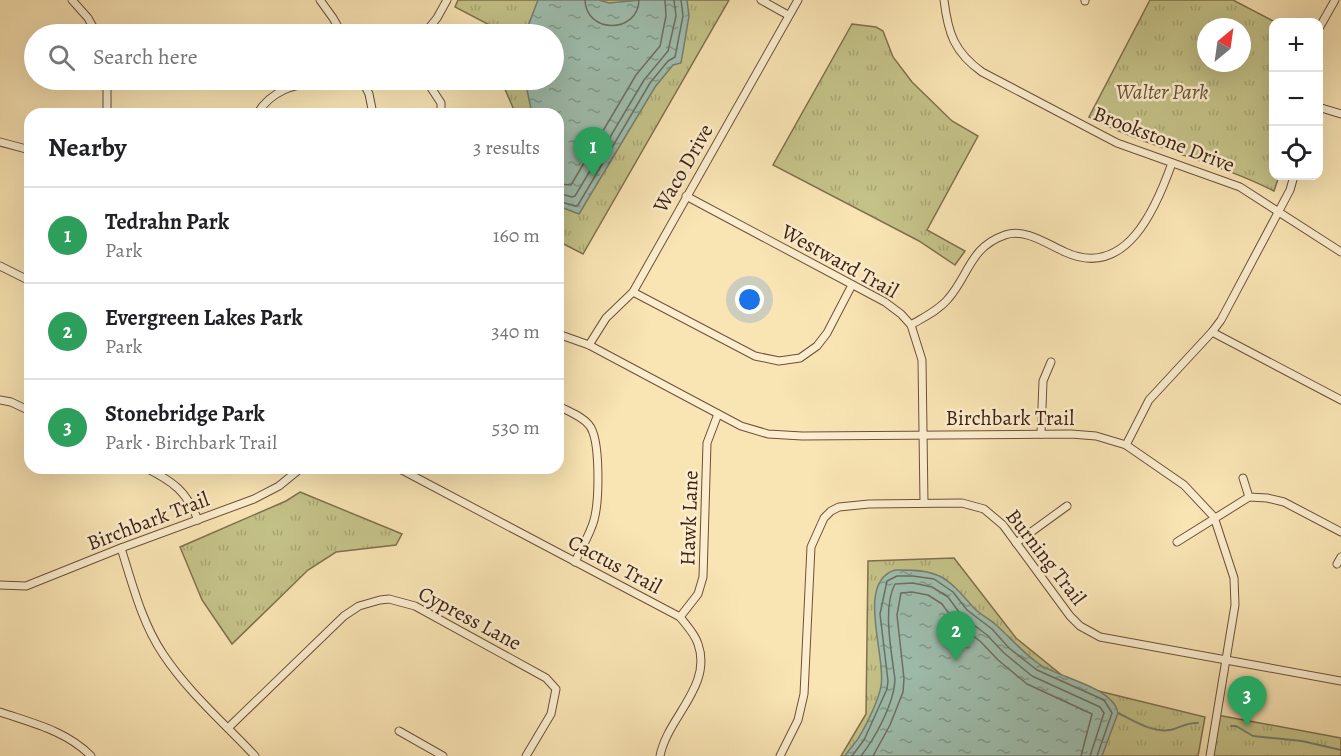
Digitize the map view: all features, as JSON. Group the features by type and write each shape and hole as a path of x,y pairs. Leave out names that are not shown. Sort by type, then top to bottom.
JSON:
{"street":[{"path":"72,0 91,24"},
{"path":"320,0 336,24"},
{"path":"432,24 447,0"},
{"path":"761,0 788,15"},
{"name":"Waco Drive","path":"589,345 606,318 633,292 798,0"},
{"name":"Brookstone Drive","path":"943,0 950,36 971,65 1110,140 1240,187 1341,252"},
{"path":"1323,21 1335,0"},
{"path":"107,90 107,108"},
{"path":"262,108 269,98 282,90"},
{"path":"367,90 372,108"},
{"path":"433,90 441,103 441,108"},
{"path":"1323,109 1341,114"},
{"path":"0,142 24,148"},
{"path":"911,326 947,300 978,252 988,243 1006,234 1036,237 1065,252 1088,258 1114,253 1121,249 1141,229 1165,183 1172,163"},
{"path":"1126,445 1149,400 1221,320 1290,190 1293,180"},
{"name":"Westward Trail","path":"686,196 892,306 911,326 922,360 924,503"},
{"path":"0,266 24,278"},
{"path":"633,292 755,356 779,361 800,358 817,346 827,333 852,285"},
{"path":"1212,332 1341,400"},
{"name":"Birchbark Trail","path":"564,336 589,345 748,428 779,435 1088,434 1126,445 1184,485 1214,517 1234,578 1234,620 1210,756"},
{"path":"1041,434 1043,381 1051,362"},
{"path":"0,400 24,408"},
{"path":"564,409 590,425 598,459 596,513 591,530 575,562"},
{"name":"Hawk Lane","path":"680,617 698,594 703,577 707,443 718,414"},
{"path":"158,474 175,483 198,520"},
{"name":"Birchbark Trail","path":"0,585 26,586 272,490 293,474"},
{"name":"Cactus Trail","path":"409,474 680,617 699,645 699,674 695,686 664,742 660,756"},
{"path":"1243,477 1249,497"},
{"path":"1178,542 1214,517 1249,497 1284,502 1341,532"},
{"name":"Burning Trail","path":"780,756 798,720 804,694 810,553 814,538 824,518 839,507 869,504 962,503 984,509 1016,543 1070,616 1089,632 1112,640 1341,681"},
{"path":"1016,543 1067,506"},
{"path":"121,548 146,622 163,656 206,706 255,756"},
{"name":"Cypress Lane","path":"228,728 344,616 369,602 389,599 415,606 546,678 556,689 553,707 526,756"},
{"path":"0,711 66,736 91,756"},
{"path":"399,731 443,756"}],"green space":[{"path":"458,0 729,0 583,254 564,244 564,108 513,108 505,90 564,90 564,24 488,24 455,7"},
{"name":"Walter Park","path":"1150,0 1233,0 1269,19 1269,180 1278,180 1274,191 1252,180 1111,128 1089,117"},
{"path":"852,24 876,27 883,31 893,57 912,82 952,121 978,136 927,230 965,251 955,265 919,241 773,165"},
{"path":"300,492 402,534 396,545 336,552 308,570 232,644 202,600 180,547 286,501"},
{"path":"954,558 1016,638 1074,685 1205,717 1198,756 841,756 866,714 868,561"},
{"path":"1217,715 1341,738 1341,756 1210,756"}],"water":[{"path":"538,0 599,0 609,3 687,0 689,16 681,63 673,65 655,87 579,214 564,208 564,108 531,108 527,90 564,90 564,24 529,24"},
{"path":"895,570 922,571 940,576 1039,664 1107,696 1118,713 1102,756 845,756 865,726 880,691 882,673 875,605 877,589 883,577"}],"waterway":[{"path":"1118,713 1156,730 1170,730 1190,723 1198,723"},
{"path":"1231,726 1236,726 1253,736 1302,741 1341,750"}],"place":[{"name":"Tedrahn Park","path":"593,177"},
{"name":"Evergreen Lakes Park","path":"956,661"},
{"name":"Stonebridge Park","path":"1247,726"}]}
